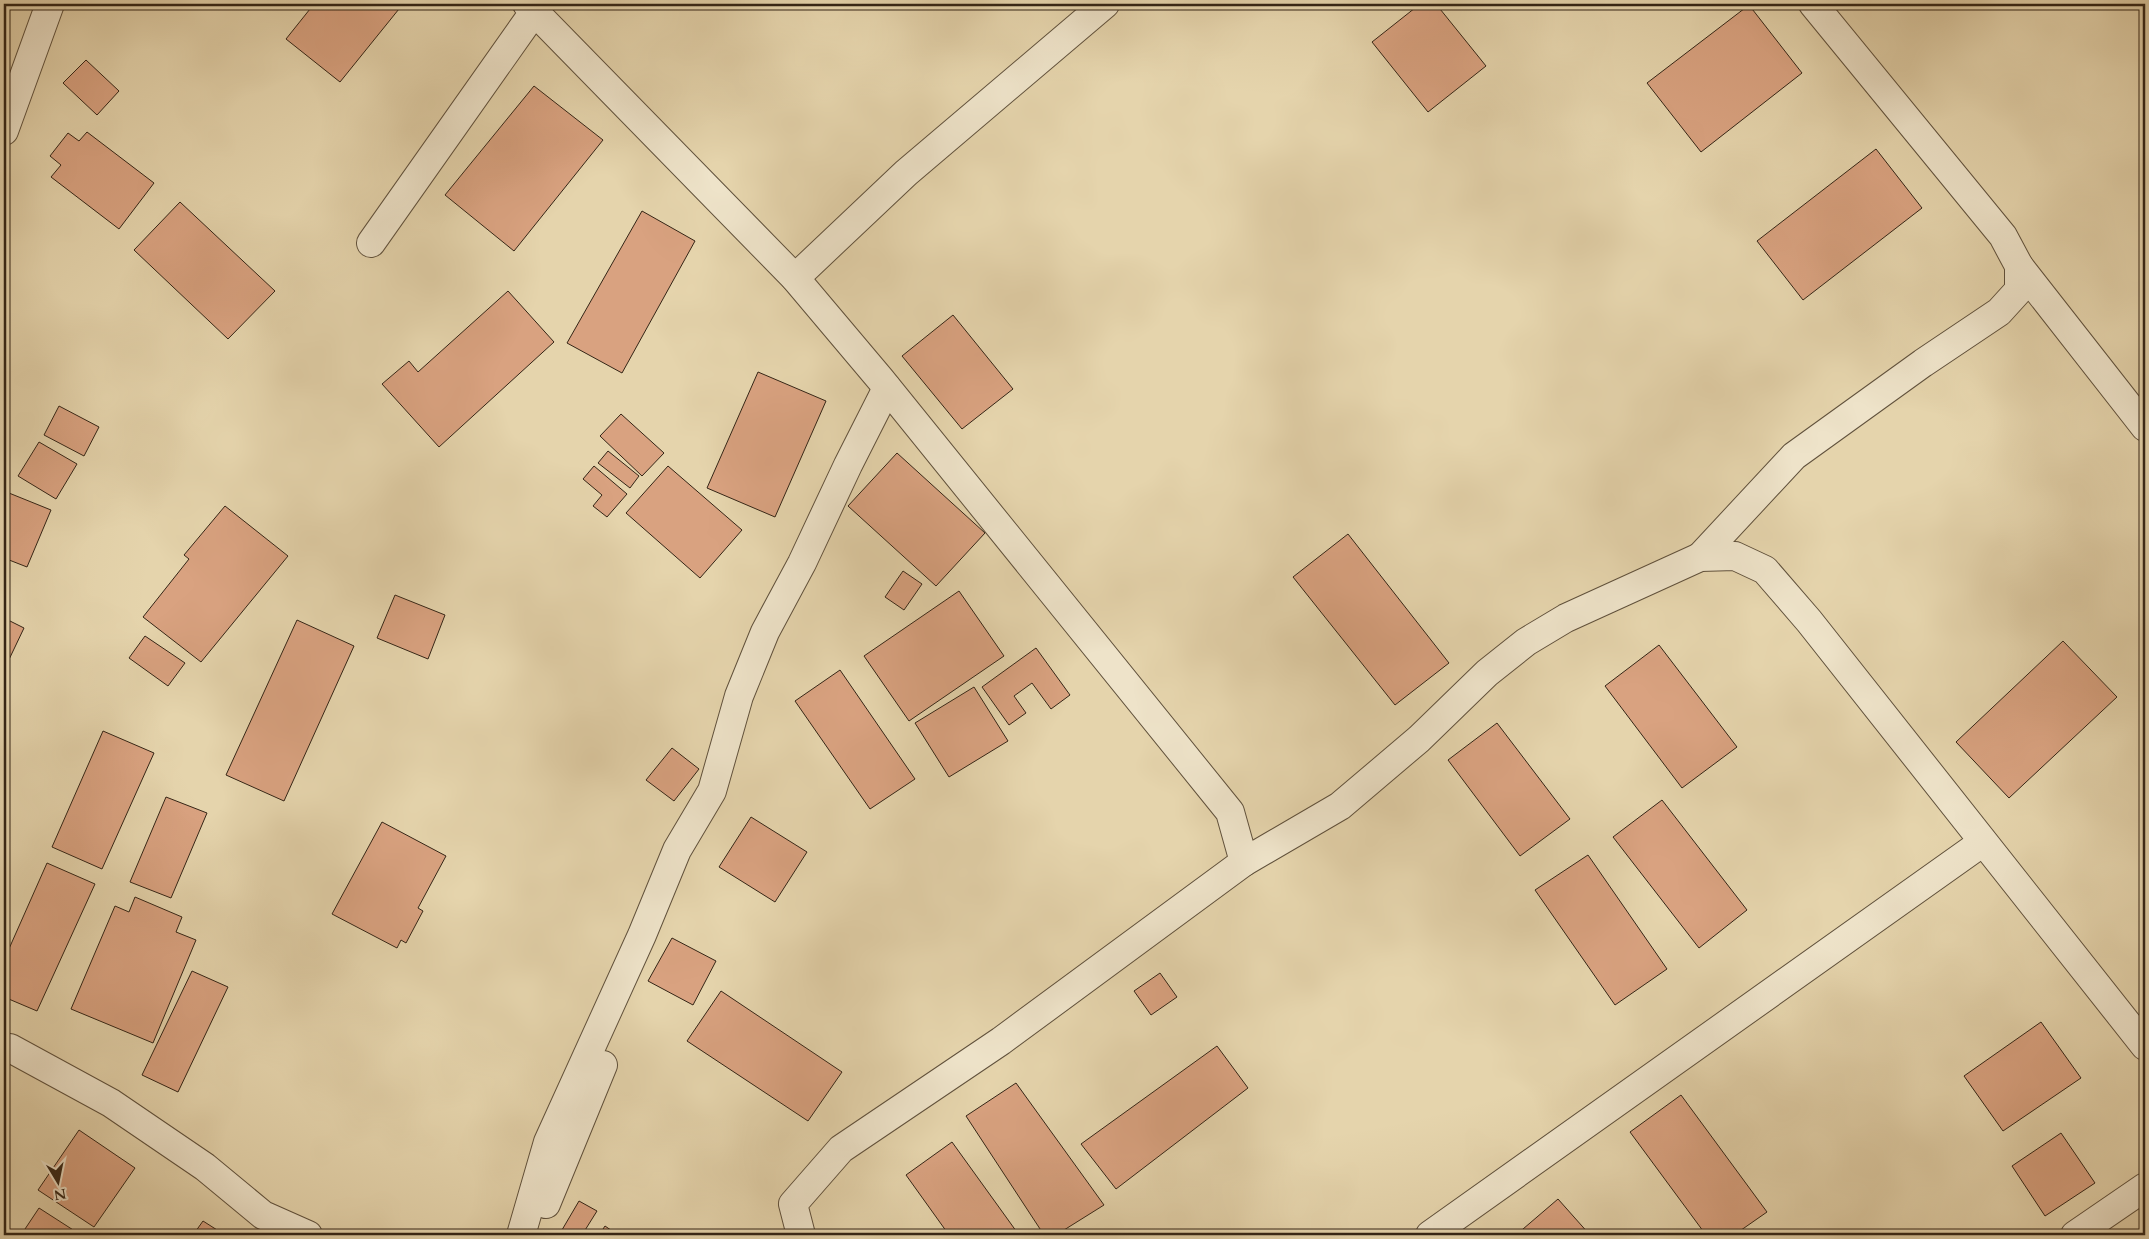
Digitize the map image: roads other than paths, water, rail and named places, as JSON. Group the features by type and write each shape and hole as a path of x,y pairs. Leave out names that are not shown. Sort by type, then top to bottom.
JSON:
{"street":[{"path":"4,131 50,4"},
{"path":"795,278 906,174 1104,4"},
{"path":"1813,4 2003,236 2019,266 2145,427"},
{"path":"371,243 530,8 795,278 884,384 1230,812 1244,862"},
{"path":"801,1235 793,1204 841,1149 1001,1041 1244,862 1340,806 1419,739 1487,673 1526,642 1566,618 1700,557 1794,456 1923,363 1999,312 2019,290 2019,266"},
{"path":"520,1235 548,1142 642,935 677,850 712,791 739,696 765,632 802,563 884,384"},
{"path":"534,1235 884,384"},
{"path":"1700,557 1734,556 1765,570 1809,621 2145,1046"},
{"path":"1430,1235 1983,842"},
{"path":"10,1048 112,1103 205,1167 263,1215 308,1235"},
{"path":"2075,1235 2145,1186"}]}
